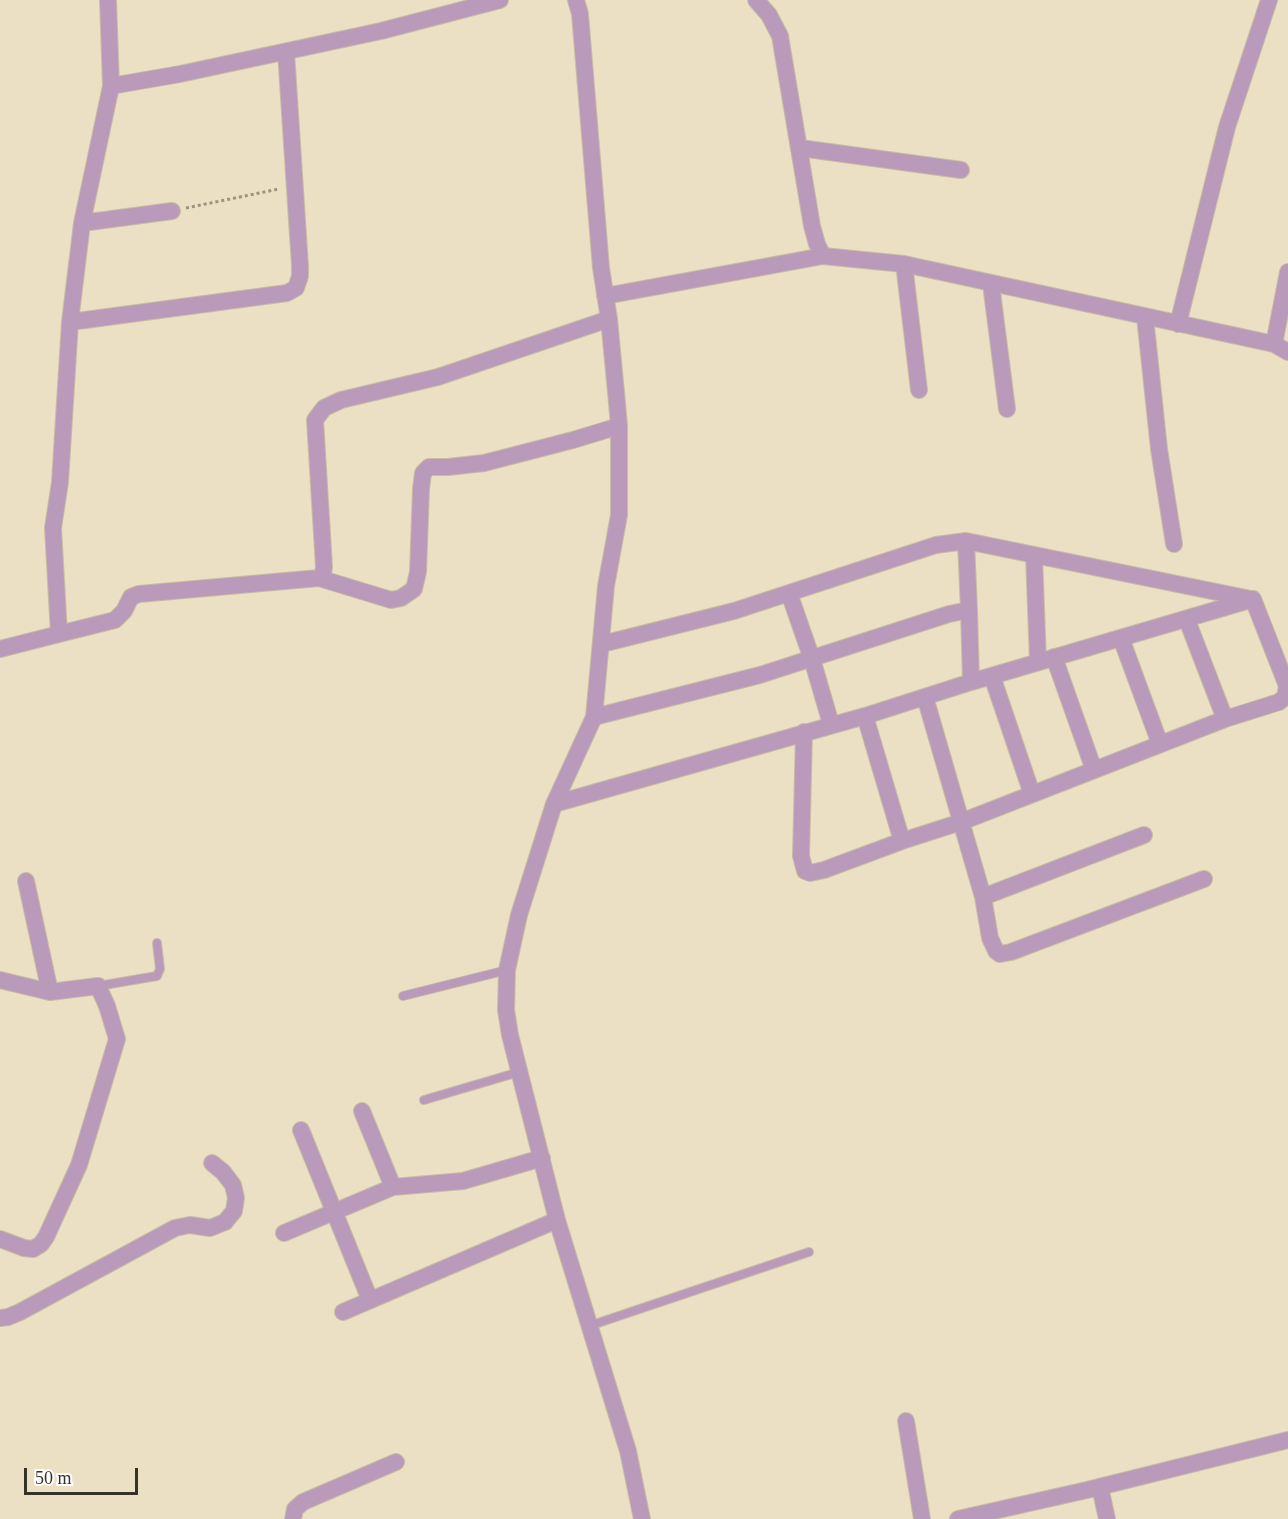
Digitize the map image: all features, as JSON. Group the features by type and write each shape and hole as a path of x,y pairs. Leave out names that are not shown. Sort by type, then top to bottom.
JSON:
{"street":[{"path":"59,634 53,528 60,482 70,322 82,223 111,86 108,0"},
{"path":"111,86 180,74 381,31 500,0"},
{"path":"576,0 580,14 601,268 609,319 619,426 619,515 606,586 594,717 554,804 519,915 507,970 507,1011 519,1072 557,1220 628,1451 642,1519"},
{"path":"756,0 770,15 780,36 812,226 823,256"},
{"path":"1178,324 1227,127 1269,0"},
{"path":"70,322 292,292 299,283 300,276 286,52"},
{"path":"800,148 961,170"},
{"path":"82,223 172,211"},
{"path":"605,296 823,256 904,264 1281,348 1288,272"},
{"path":"904,264 919,390"},
{"path":"991,284 1007,409"},
{"path":"1145,317 1159,449 1174,544"},
{"path":"319,578 323,574 324,567 315,420 324,408 341,400 438,377 609,319"},
{"path":"0,649 116,620 135,594 319,578 391,600 401,598 414,589 418,572 422,481 423,473 429,467 484,463 573,441 619,426"},
{"path":"602,644 734,611 936,545 966,541 1253,599"},
{"path":"966,541 971,682"},
{"path":"1034,555 1046,660 1094,770"},
{"path":"789,593 831,724"},
{"path":"554,804 865,716 971,682 1253,599"},
{"path":"804,732 801,856 805,872 810,873 961,822 1225,719 1284,699 1287,690 1253,599"},
{"path":"594,717 760,675 949,614 969,610"},
{"path":"1187,620 1225,719"},
{"path":"1121,638 1160,744"},
{"path":"992,676 1032,794"},
{"path":"926,697 983,897 990,938 996,951 1000,954 1011,952 1204,879"},
{"path":"865,716 902,841"},
{"path":"983,897 1144,835"},
{"path":"26,881 50,992"},
{"path":"0,980 50,992 98,986 117,1039 80,1165 41,1244 33,1249 24,1248 0,1239"},
{"path":"362,1111 393,1187"},
{"path":"301,1130 370,1300"},
{"path":"284,1233 393,1187 462,1182 542,1158"},
{"path":"0,1318 20,1312 175,1228 190,1225 210,1228 225,1222 234,1211 236,1198 233,1185 212,1163"},
{"path":"343,1312 557,1220"},
{"path":"906,1420 922,1519"},
{"path":"958,1519 1100,1487 1288,1440"},
{"path":"293,1519 295,1509 303,1502 396,1462"},
{"path":"1100,1487 1107,1519"}],"lane":[{"path":"98,986 157,976 159,969 156,943"},
{"path":"403,996 507,970"},
{"path":"424,1100 519,1072"},
{"path":"588,1326 809,1252"}],"path":[{"path":"172,211 295,186"}]}
